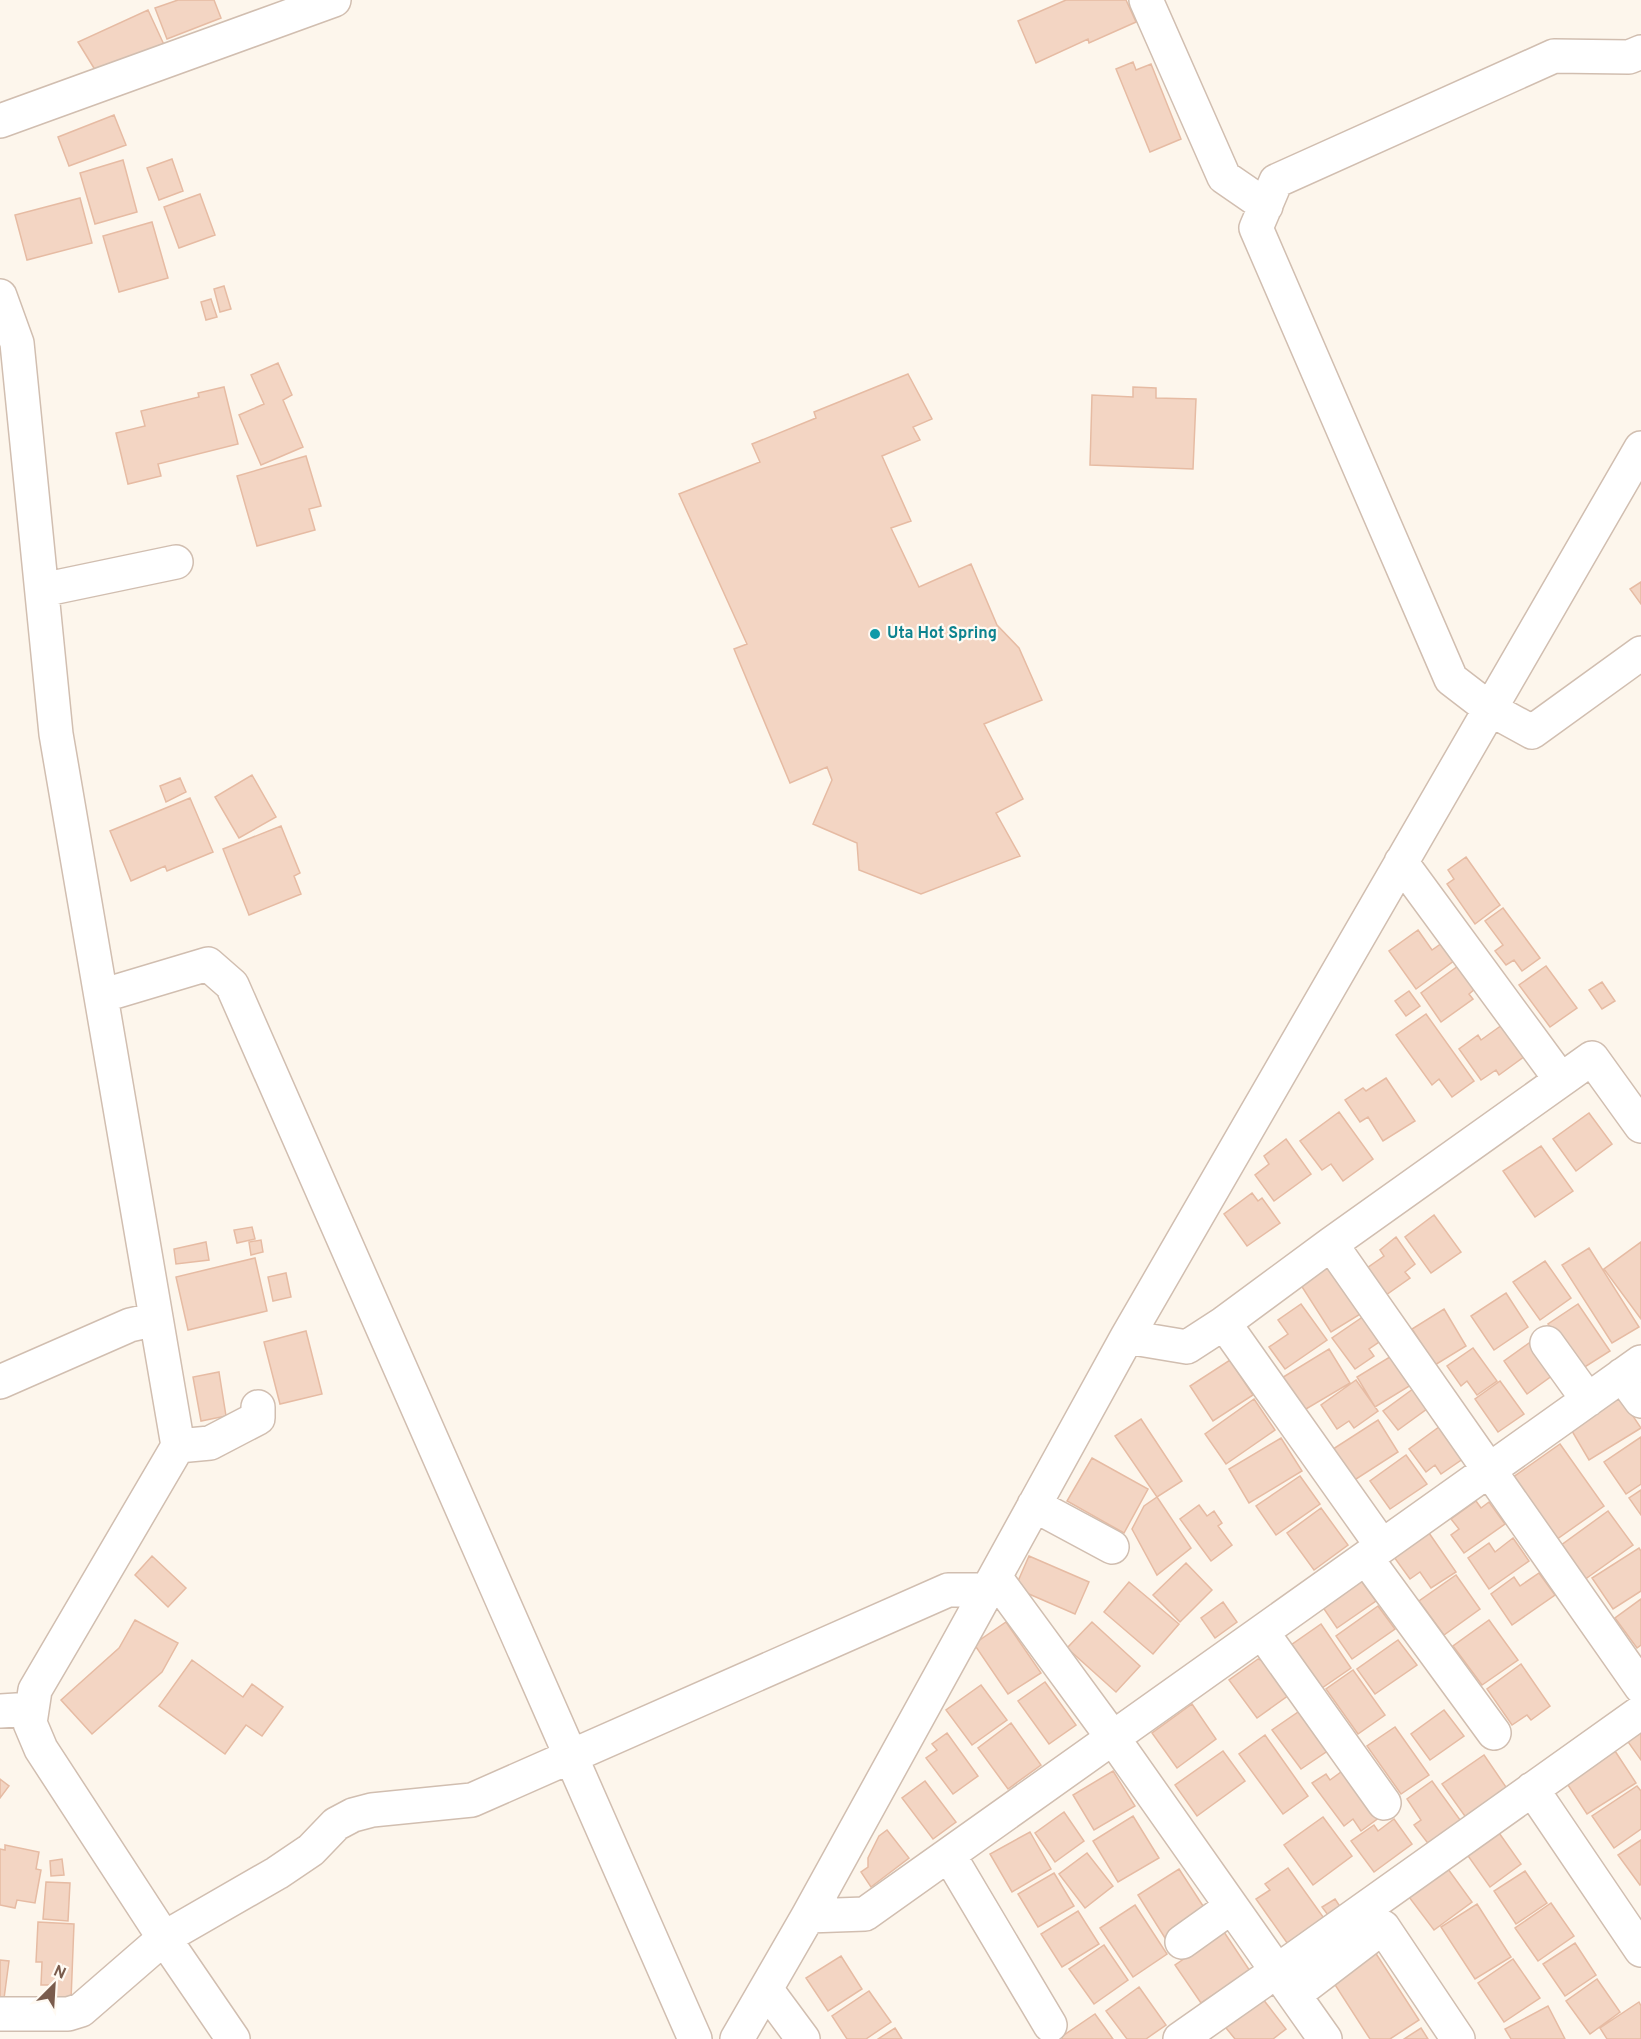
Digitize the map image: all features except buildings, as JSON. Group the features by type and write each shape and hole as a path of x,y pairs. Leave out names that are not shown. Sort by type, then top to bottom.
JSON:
{"street":[{"path":"0,121 334,0"},
{"path":"1146,0 1224,177 1266,206"},
{"path":"1641,52 1629,57 1554,56 1276,181 1256,228 1451,680 1490,709 1532,732 1641,654"},
{"path":"0,296 17,343 56,734 178,1446 35,1690 16,1710 30,1723 41,1749 233,2039"},
{"path":"737,2039 808,1916 1127,1337 1641,448"},
{"path":"42,590 176,562"},
{"path":"1401,862 1561,1080"},
{"path":"101,996 208,964 232,985 695,2039"},
{"path":"1127,1337 1187,1347 1224,1323 1592,1058 1641,1126"},
{"path":"1331,1244 1641,1687"},
{"path":"0,1382 130,1325 156,1319"},
{"path":"1224,1323 1494,1733"},
{"path":"1547,1343 1588,1400"},
{"path":"808,1916 865,1914 1588,1400 1635,1379"},
{"path":"178,1446 210,1443 258,1418 258,1407"},
{"path":"1034,1505 1112,1547"},
{"path":"0,2014 68,2014 81,2010 164,1938 277,1873 311,1850 336,1824 353,1815 372,1810 472,1800 948,1590 991,1583"},
{"path":"991,1583 1113,1738 1285,1983 1314,2035"},
{"path":"1262,1632 1384,1803"},
{"path":"1285,1983 1532,1789 1641,1712"},
{"path":"1532,1789 1641,1950"},
{"path":"949,1855 1050,2025"},
{"path":"1182,1942 1231,1907"},
{"path":"1180,2039 1383,1927 1458,2039"},
{"path":"766,1989 803,2039"}],"place":[{"name":"Uta Hot Spring","path":"875,634"}]}
